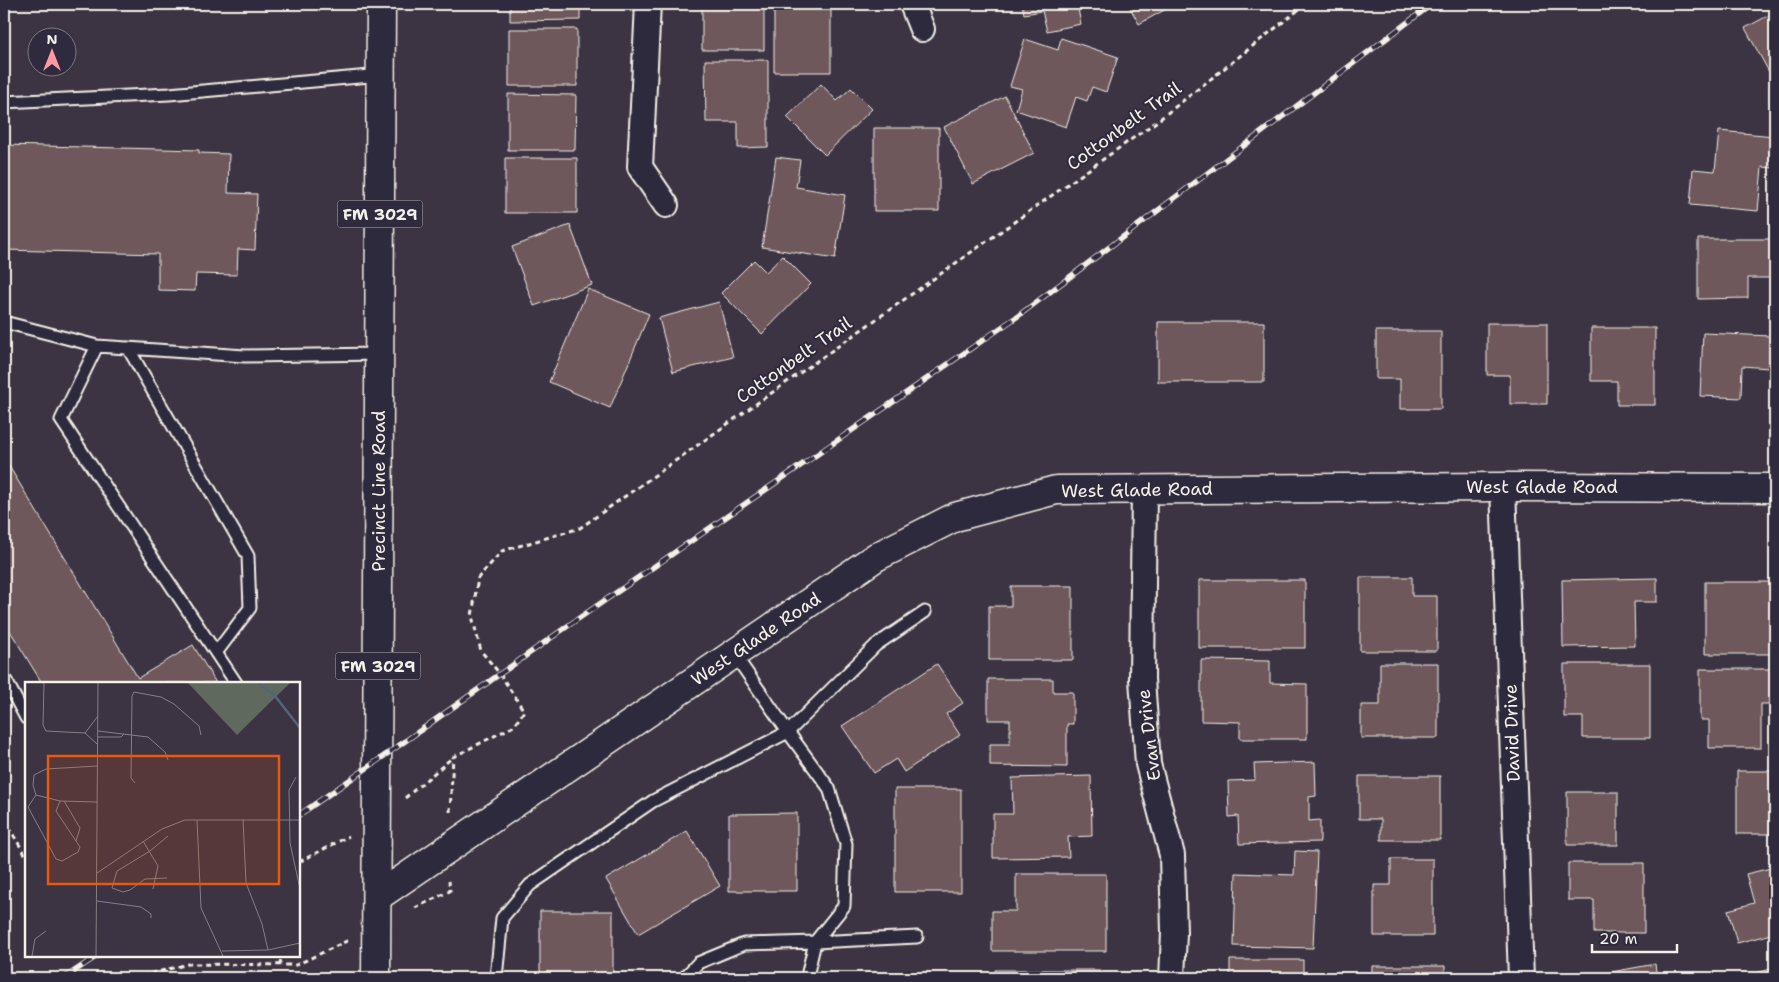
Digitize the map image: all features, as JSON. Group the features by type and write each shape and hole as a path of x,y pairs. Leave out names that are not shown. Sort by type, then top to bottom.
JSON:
{"main road":[{"name":"Precinct Line Road","path":"376,978 381,4"},
{"name":"West Glade Road","path":"377,897 876,557 955,517 1056,490 1503,487 1775,488"}],"street":[{"path":"648,4 640,167 666,205"},
{"path":"912,4 922,30"},
{"name":"David Drive","path":"1503,487 1521,978"},
{"name":"Evan Drive","path":"1144,489 1142,680 1148,764 1172,855 1174,932 1172,978"}],"lane":[{"path":"4,102 169,94 381,75"},
{"path":"4,322 97,346 245,356 379,354"},
{"path":"97,346 61,420 235,682"},
{"path":"128,348 248,556 250,608 216,653"},
{"path":"496,978 502,918 530,885 653,801 788,732 876,645 925,612"},
{"path":"734,654 829,788 846,844 844,906 815,942 808,978"},
{"path":"4,677 25,716"},
{"path":"684,978 698,964 744,944 917,937"}],"path":[{"name":"Cottonbelt Trail","path":"453,757 514,726 524,711 500,674 481,651 472,616 478,578 502,551 580,528 1156,122 1306,4"},
{"path":"4,819 25,854"},
{"path":"280,965 281,957"},
{"path":"134,978 188,964 296,965"}],"building":[{"path":"510,4 580,4 580,20 510,21"},
{"path":"702,4 764,4 764,50 702,50"},
{"path":"774,4 831,4 831,72 774,72"},
{"path":"1022,4 1077,4 1081,24 1047,31 1042,11 1024,14"},
{"path":"1128,4 1166,4 1168,8 1139,24"},
{"path":"1775,12 1775,80 1774,81 1745,28"},
{"path":"509,29 577,29 577,86 509,86"},
{"path":"1061,38 1118,57 1106,92 1092,87 1087,101 1076,97 1066,127 1016,110 1022,89 1010,86 1025,39 1058,50"},
{"path":"705,60 768,60 768,147 738,148 738,122 706,122"},
{"path":"821,84 837,101 851,88 872,109 825,155 787,117"},
{"path":"508,94 576,95 575,150 508,150"},
{"path":"1005,96 1034,153 973,184 944,127"},
{"path":"874,128 939,128 939,211 874,211"},
{"path":"1719,131 1775,136 1775,168 1762,167 1758,211 1690,205 1693,169 1715,171"},
{"path":"4,145 199,150 199,153 229,154 228,193 257,194 255,250 238,249 237,275 196,274 195,291 158,290 158,254 4,250"},
{"path":"776,157 800,160 796,187 845,195 835,259 762,247"},
{"path":"505,158 577,158 577,213 505,213"},
{"path":"570,225 592,285 534,306 512,247"},
{"path":"1698,239 1775,239 1775,278 1748,278 1748,298 1698,299"},
{"path":"783,256 811,284 762,334 721,293 754,260 766,272"},
{"path":"588,289 649,314 610,408 549,382"},
{"path":"719,302 733,357 673,372 659,318"},
{"path":"1158,322 1264,322 1264,382 1158,382"},
{"path":"1487,323 1547,323 1547,404 1510,404 1510,375 1487,375"},
{"path":"1591,328 1655,328 1655,405 1617,405 1617,381 1591,381"},
{"path":"1376,331 1441,331 1441,409 1400,409 1400,379 1376,379"},
{"path":"1703,333 1770,336 1769,368 1742,366 1741,398 1700,396"},
{"path":"4,458 138,678 193,645 215,682 41,682 4,621"},
{"path":"1360,577 1412,577 1412,596 1437,596 1437,651 1360,651"},
{"path":"1657,578 1657,602 1634,602 1635,646 1563,647 1562,580"},
{"path":"1199,580 1305,580 1305,648 1199,648"},
{"path":"1705,582 1775,582 1775,654 1705,654"},
{"path":"1011,586 1073,586 1073,660 989,660 989,606 1011,606"},
{"path":"1201,660 1270,661 1270,683 1307,684 1307,739 1240,739 1240,722 1201,721"},
{"path":"1380,663 1438,663 1438,738 1361,738 1361,705 1380,705"},
{"path":"937,664 963,703 946,714 960,735 904,772 896,759 874,773 842,726"},
{"path":"1564,664 1650,664 1650,738 1583,738 1583,717 1564,717"},
{"path":"1700,669 1775,669 1775,704 1761,704 1761,748 1709,748 1709,720 1700,720"},
{"path":"988,679 1053,679 1053,692 1073,692 1073,724 1067,724 1067,767 990,766 990,744 1010,744 1010,720 988,720"},
{"path":"1315,762 1316,796 1309,797 1309,821 1320,820 1320,842 1239,844 1238,816 1229,817 1228,781 1255,780 1254,764"},
{"path":"1737,771 1775,771 1775,834 1737,834"},
{"path":"1091,776 1092,836 1068,837 1069,857 993,858 993,814 1013,814 1012,778"},
{"path":"1359,776 1440,776 1440,840 1381,840 1381,819 1359,819"},
{"path":"895,789 961,789 961,892 895,892"},
{"path":"1567,792 1618,792 1618,845 1567,845"},
{"path":"797,813 797,891 729,891 729,814"},
{"path":"687,831 720,886 638,934 606,879"},
{"path":"1295,851 1317,852 1313,948 1234,946 1236,873 1294,875"},
{"path":"1391,859 1433,859 1433,936 1374,936 1374,885 1391,885"},
{"path":"1568,863 1644,863 1644,933 1594,933 1594,900 1568,900"},
{"path":"1775,867 1775,933 1737,943 1728,910 1754,903 1746,874"},
{"path":"1016,874 1106,874 1106,951 992,951 992,911 1016,911"},
{"path":"540,911 613,911 613,976 604,976 604,978 540,978"},
{"path":"1230,960 1303,960 1303,978 1230,978"},
{"path":"1655,964 1657,978 1579,978"},
{"path":"1372,966 1445,966 1445,978 1372,978"},
{"path":"1775,968 1775,978 1736,978"},
{"path":"995,970 1100,970 1100,978 995,978"}],"railway":[{"path":"300,814 572,623 1018,316 1432,4"},
{"path":"64,978 96,957"}]}
